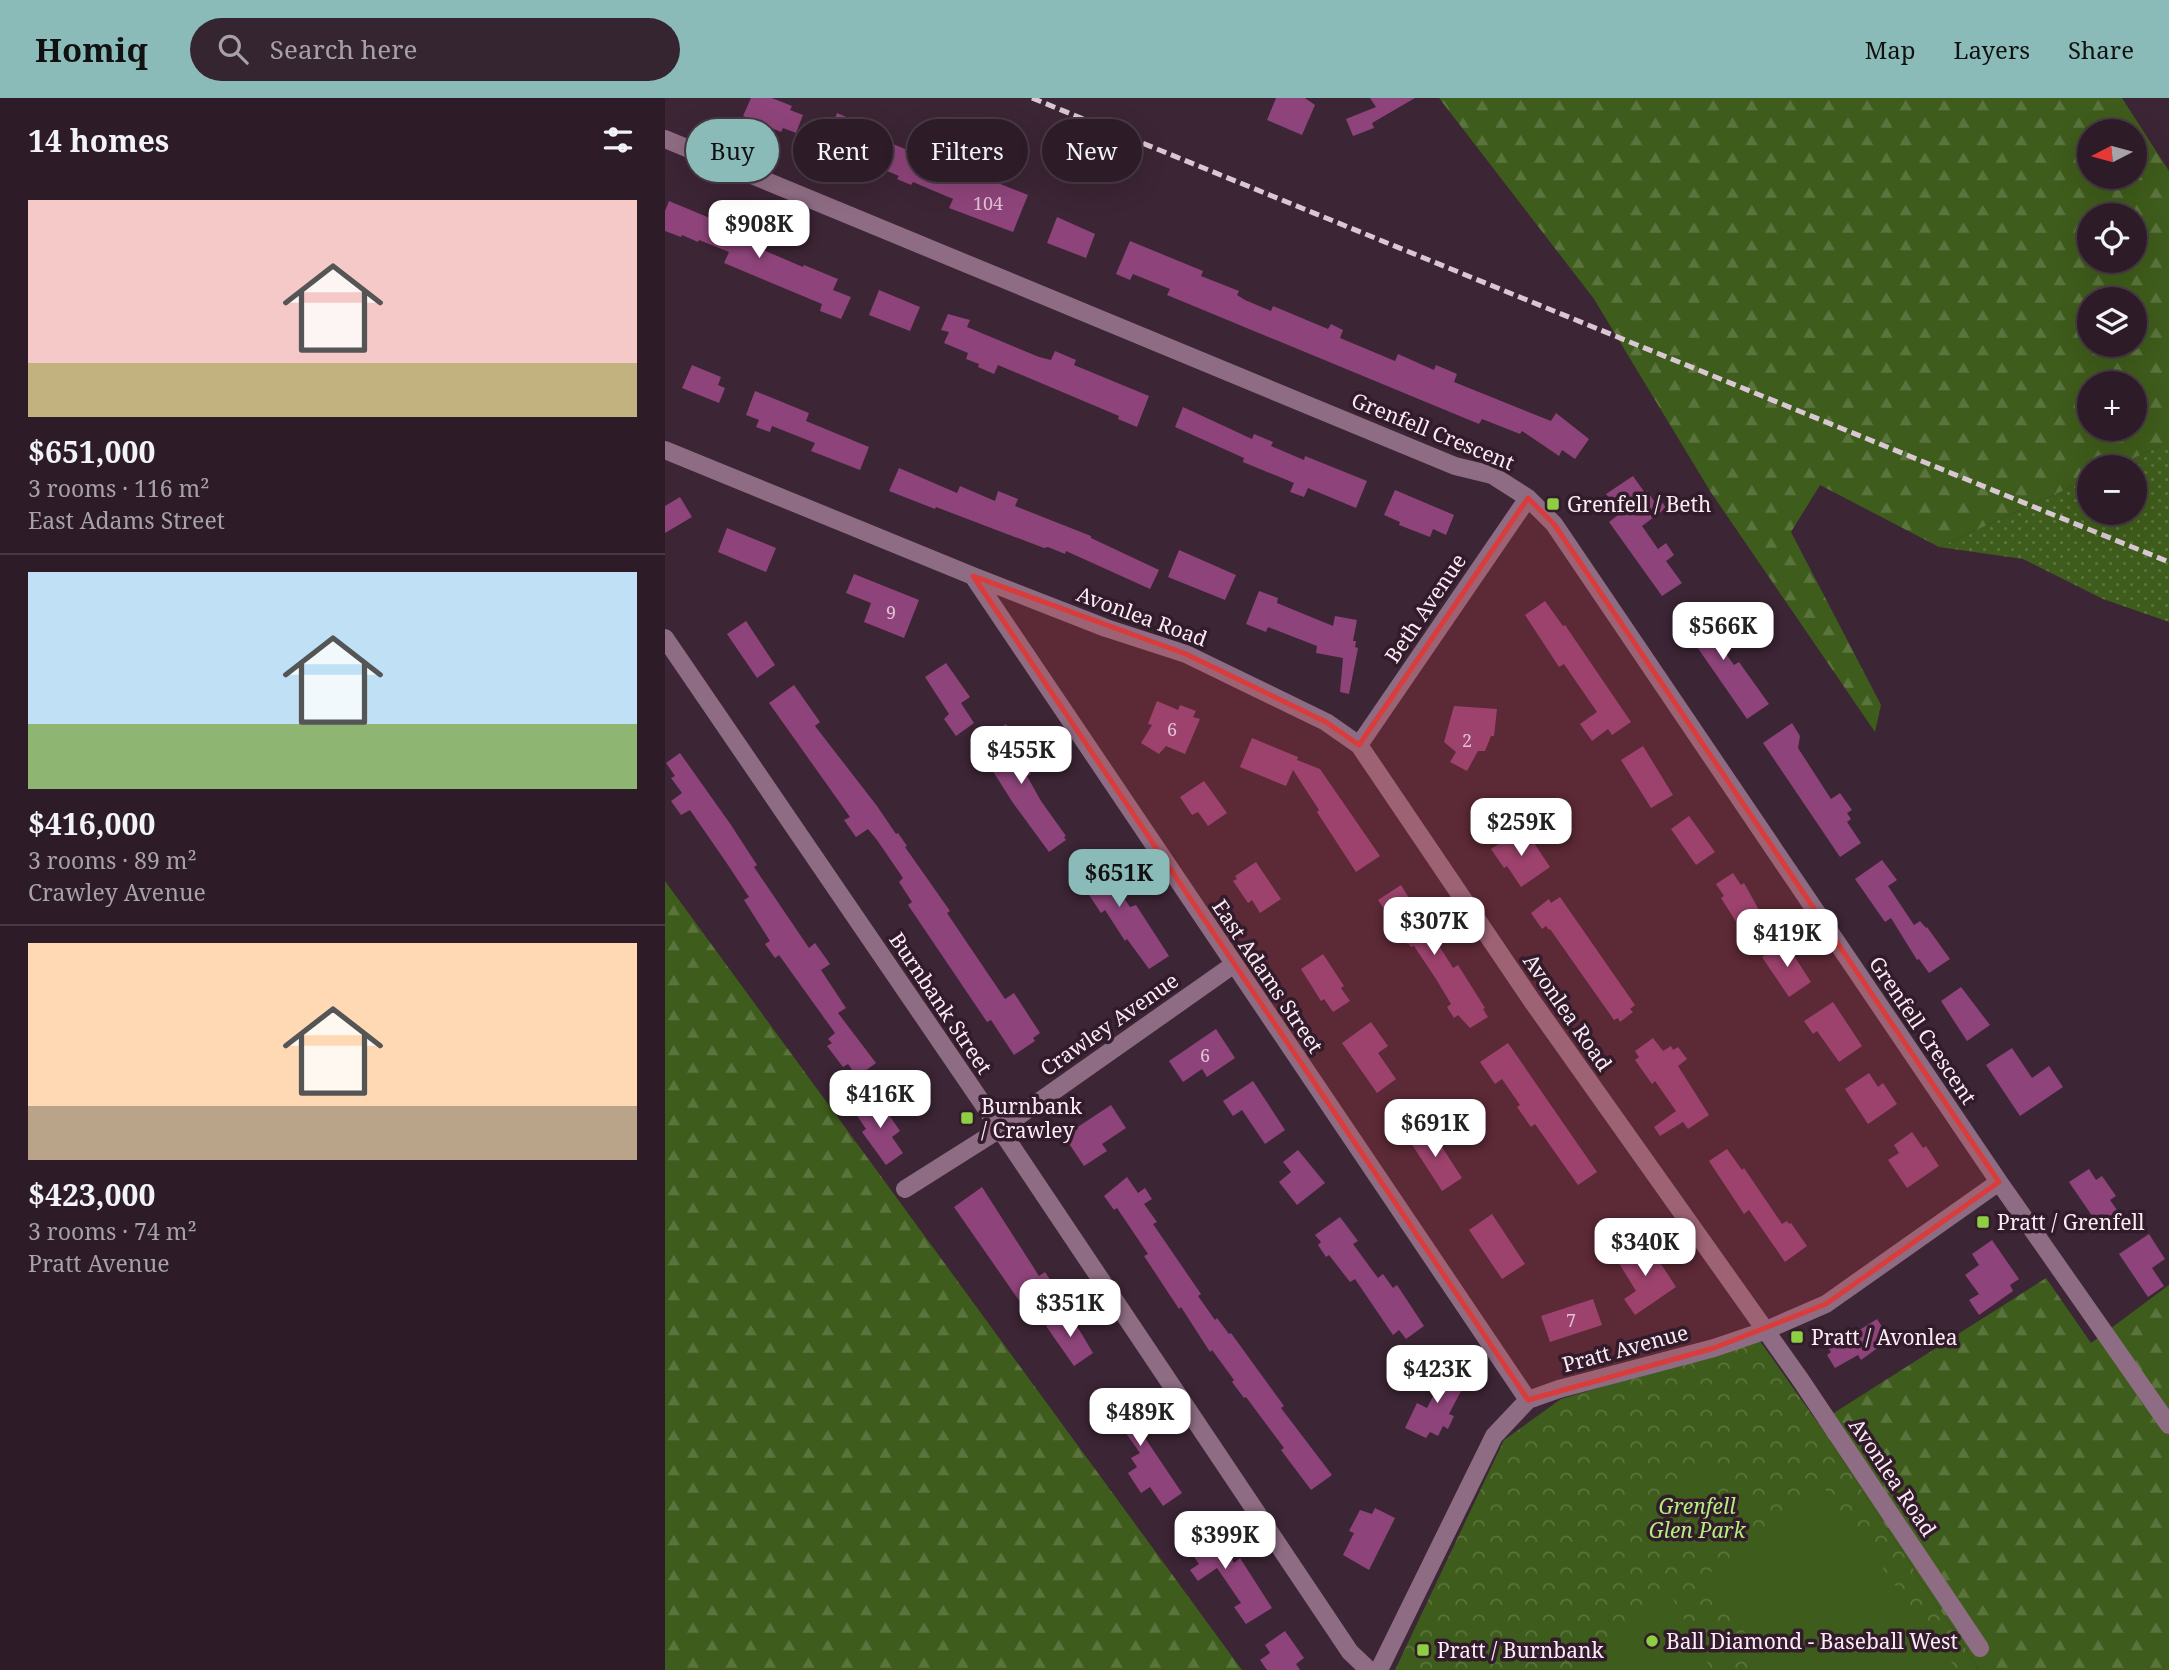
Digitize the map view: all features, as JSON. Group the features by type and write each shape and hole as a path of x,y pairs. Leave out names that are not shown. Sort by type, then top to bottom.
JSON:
{"street":[{"name":"Grenfell Crescent","path":"665,139 1455,466 1492,475 1528,498 1553,524 1999,1182 2169,1425"},
{"name":"Avonlea Road","path":"665,450 973,576 1106,628 1186,654 1326,722 1359,745 1532,1001 1800,1379 1980,1648"},
{"name":"Beth Avenue","path":"1359,745 1528,498"},
{"name":"East Adams Street","path":"973,576 1528,1399"},
{"name":"Burnbank Street","path":"665,638 1000,1129 1350,1653 1369,1670"},
{"name":"Crawley Avenue","path":"905,1189 1000,1129 1233,965"},
{"name":"Pratt Avenue","path":"1379,1670 1494,1436 1528,1399 1714,1348 1764,1331 1826,1304 1999,1182"}],"highlighted area":[{"path":"1528,498 1554,524 1999,1182 1826,1304 1714,1348 1528,1400 973,576 1186,654 1326,722 1359,745"}],"green space":[{"path":"1439,98 2122,98 2136,119 2077,119 2077,189 2147,189 2147,137 2169,171 2169,442 2140,455 2077,455 2077,484 1939,547 1820,485 1791,532 1881,705 1875,732 1710,491 1594,299"},
{"path":"2169,442 2169,622 2103,599 2023,559 1939,547 2077,484 2077,525 2147,525 2147,455 2140,455"},
{"path":"665,881 1242,1670 665,1670"},
{"path":"2046,1278 2091,1343 2169,1285 2169,1670 1976,1670 1978,1668 1818,1423"},
{"name":"Grenfell Glen Park","path":"1760,1341 1818,1423 1978,1668 1976,1670 1395,1670 1504,1440 1561,1399"},
{"path":"1710,1457 1728,1479 1680,1517 1662,1495"},
{"path":"1734,1487 1752,1509 1704,1547 1686,1524"},
{"path":"1824,1488 1957,1670 1773,1670 1704,1577"},
{"name":"Ball Diamond - Baseball West","path":"1672,1597 1711,1670 1576,1670 1582,1662 1634,1620"}],"building":[{"path":"751,98 772,98 792,106 790,110 803,115 801,119 793,119 793,132 783,128 779,131 779,119 750,119 743,116"},
{"path":"1276,98 1305,98 1315,105 1302,135 1267,120"},
{"path":"1370,98 1415,98 1372,123 1374,128 1353,136 1346,119 1376,107"},
{"path":"837,113 851,119 835,119"},
{"path":"893,144 907,150 907,182 913,182 911,185 897,179 899,176 893,174"},
{"path":"913,182 995,182 1028,195 1013,232 949,208 953,199"},
{"path":"669,201 717,221 714,229 838,279 833,290 851,297 841,319 820,311 822,304 724,263 729,252 665,231 665,211"},
{"path":"1057,217 1095,234 1086,258 1047,243"},
{"path":"1130,241 1203,271 1201,276 1239,291 1237,295 1245,300 1271,311 1273,306 1328,329 1331,324 1343,330 1340,338 1395,361 1398,354 1434,370 1436,365 1457,374 1454,382 1551,421 1556,413 1589,439 1575,459 1562,450 1559,456 1522,431 1520,434 1482,419 1479,424 1167,295 1170,289 1133,274 1130,280 1116,274"},
{"path":"879,290 920,307 910,331 869,315"},
{"path":"948,314 970,320 967,327 1039,357 1051,360 1055,351 1076,360 1074,365 1149,396 1137,427 1118,419 1119,416 998,365 994,374 978,367 979,364 966,359 968,353 944,343 949,332 941,330"},
{"path":"692,365 721,377 718,385 725,388 719,403 682,388"},
{"path":"755,391 809,413 806,421 869,447 860,470 811,451 815,443 772,426 770,432 756,427 759,420 746,415"},
{"path":"1183,407 1252,439 1254,434 1273,442 1271,446 1304,460 1305,456 1367,481 1356,508 1308,488 1304,497 1290,492 1294,483 1243,462 1244,458 1175,427"},
{"path":"899,468 957,493 960,486 995,501 998,491 1018,499 1015,506 1091,536 1159,570 1150,589 1066,551 1065,554 1044,548 889,491"},
{"path":"1633,476 1645,493 1647,491 1654,501 1659,498 1666,508 1642,526 1658,549 1666,543 1674,555 1666,561 1682,583 1662,596 1609,522 1618,515 1606,494"},
{"path":"1395,490 1454,515 1446,535 1433,529 1430,537 1399,525 1400,522 1384,515"},
{"path":"680,497 692,517 665,533 665,506"},
{"path":"727,528 776,548 766,572 718,552"},
{"path":"1179,550 1236,575 1225,600 1168,577"},
{"path":"854,574 919,600 904,638 864,622 871,603 846,593"},
{"path":"1259,591 1278,598 1277,603 1333,626 1335,616 1357,620 1353,641 1356,641 1355,647 1358,648 1349,694 1340,692 1343,658 1316,653 1317,646 1268,627 1266,632 1246,624"},
{"path":"1545,601 1563,626 1565,625 1631,722 1612,735 1608,729 1592,741 1580,724 1597,712 1564,664 1559,667 1525,615"},
{"path":"1694,605 1700,605 1716,629 1711,633 1734,665 1739,662 1769,704 1747,719 1677,618"},
{"path":"746,621 775,665 757,678 727,634"},
{"path":"946,663 970,697 961,703 974,723 956,736 944,719 949,714 925,677"},
{"path":"794,685 820,722 815,726 896,834 898,833 950,911 947,913 1005,999 1014,993 1040,1033 1033,1038 1035,1041 1014,1055 991,1020 987,1022 908,905 912,902 899,882 903,878 877,840 868,829 856,837 844,820 850,817 769,703"},
{"path":"1157,701 1178,710 1180,705 1196,711 1193,717 1200,719 1185,754 1166,746 1159,754 1141,743 1152,725 1148,724"},
{"path":"1454,706 1497,709 1494,736 1491,736 1485,751 1478,751 1467,771 1450,762 1456,752 1444,742"},
{"path":"1792,723 1800,736 1798,748 1831,799 1840,793 1852,810 1847,813 1851,819 1847,822 1861,843 1840,857 1763,743"},
{"path":"1006,724 1025,754 1021,757 1031,774 1027,776 1066,836 1066,840 1049,852 984,757 983,753 993,746 987,736"},
{"path":"1252,738 1320,769 1380,856 1356,872 1293,770 1286,786 1240,767"},
{"path":"1643,746 1673,795 1651,808 1621,760"},
{"path":"680,753 731,825 757,865 754,867 809,948 815,943 830,964 821,970 846,1008 838,1013 876,1063 857,1077 848,1064 843,1067 827,1046 832,1043 828,1039 835,1033 779,955 775,958 765,944 770,941 744,900 749,897 728,865 690,810 681,815 671,801 682,793 671,778 675,776 666,763"},
{"path":"1204,781 1227,813 1208,826 1198,812 1192,815 1180,797"},
{"path":"1689,816 1715,852 1696,865 1671,829"},
{"path":"1521,829 1550,867 1521,887 1491,849"},
{"path":"1092,850 1130,907 1136,905 1169,956 1149,969 1127,939 1125,941 1105,910 1101,913 1069,865"},
{"path":"1882,860 1897,880 1888,886 1914,925 1920,921 1927,927 1950,959 1929,973 1919,959 1917,960 1891,918 1885,922 1855,879"},
{"path":"1256,862 1281,899 1260,913 1252,900 1248,903 1233,881 1237,879 1235,876"},
{"path":"1733,873 1741,885 1744,883 1763,917 1742,931 1721,898 1724,896 1716,884"},
{"path":"1401,885 1453,968 1458,965 1485,1008 1483,1009 1488,1017 1470,1028 1458,1015 1454,1018 1447,1007 1451,1004 1436,979 1414,946 1407,944 1378,900"},
{"path":"1560,897 1635,1005 1630,1009 1633,1012 1620,1022 1618,1018 1614,1020 1550,929 1546,926 1542,929 1531,913 1549,899 1551,903"},
{"path":"1785,942 1811,982 1789,997 1762,957"},
{"path":"1323,954 1344,986 1341,988 1350,1001 1333,1012 1324,999 1321,1001 1301,969"},
{"path":"1961,987 1990,1025 1967,1041 1941,1001"},
{"path":"1833,1002 1862,1046 1839,1062 1817,1031 1813,1034 1804,1021"},
{"path":"1371,1022 1388,1046 1378,1053 1396,1079 1377,1093 1342,1043"},
{"path":"1216,1029 1235,1058 1207,1077 1202,1069 1183,1082 1169,1061"},
{"path":"1653,1038 1663,1051 1671,1046 1673,1050 1678,1047 1687,1059 1678,1066 1709,1115 1688,1129 1683,1122 1660,1136 1654,1127 1676,1111 1655,1081 1652,1084 1635,1060 1639,1057 1635,1051"},
{"path":"1508,1043 1597,1172 1578,1185 1535,1124 1531,1127 1502,1079 1495,1084 1480,1062"},
{"path":"2012,1048 2032,1078 2049,1066 2063,1087 2020,1116 1986,1065"},
{"path":"1869,1073 1878,1087 1883,1083 1897,1104 1868,1124 1845,1089"},
{"path":"1253,1081 1285,1130 1265,1144 1242,1110 1233,1116 1223,1101"},
{"path":"876,1096 900,1131 892,1137 903,1153 886,1165 862,1132 866,1129 854,1111"},
{"path":"1111,1105 1126,1128 1102,1144 1107,1151 1084,1166 1064,1136"},
{"path":"1429,1127 1462,1178 1442,1191 1409,1140"},
{"path":"1912,1132 1923,1148 1926,1146 1939,1166 1907,1188 1888,1160 1899,1153 1894,1145"},
{"path":"1727,1149 1742,1170 1744,1168 1782,1224 1787,1221 1791,1223 1807,1246 1785,1262 1749,1210 1744,1214 1709,1161"},
{"path":"1298,1150 1325,1183 1297,1205 1279,1182 1291,1172 1283,1162"},
{"path":"2089,1169 2096,1180 2102,1176 2116,1196 2110,1200 2121,1216 2101,1229 2069,1182"},
{"path":"1127,1177 1138,1193 1145,1188 1152,1199 1144,1204 1157,1222 1153,1224 1201,1294 1198,1296 1215,1320 1217,1318 1229,1334 1231,1333 1284,1406 1281,1408 1332,1475 1311,1490 1281,1450 1284,1448 1232,1382 1234,1380 1212,1350 1210,1352 1181,1307 1179,1309 1144,1256 1148,1254 1117,1208 1114,1210 1104,1196"},
{"path":"982,1187 1039,1276 1045,1272 1055,1287 1025,1309 954,1207"},
{"path":"1492,1214 1525,1264 1502,1279 1469,1230"},
{"path":"1340,1217 1358,1241 1353,1244 1378,1278 1383,1274 1393,1288 1397,1285 1424,1326 1406,1339 1399,1330 1393,1335 1355,1279 1350,1282 1318,1245 1321,1242 1315,1235"},
{"path":"2149,1234 2165,1259 2152,1268 2164,1286 2148,1297 2119,1254"},
{"path":"1992,1240 2019,1279 2010,1285 2013,1291 1979,1315 1969,1300 1979,1294 1965,1275 1979,1265 1972,1254"},
{"path":"1646,1241 1676,1287 1635,1315 1624,1299 1636,1291 1617,1260"},
{"path":"1593,1299 1602,1325 1550,1342 1541,1316"},
{"path":"1068,1311 1093,1353 1074,1366 1046,1326"},
{"path":"1877,1319 1890,1339 1861,1360 1858,1355 1835,1368 1827,1355 1831,1352 1827,1346 1848,1333 1850,1336"},
{"path":"1442,1362 1462,1372 1454,1388 1461,1391 1449,1414 1454,1416 1448,1429 1443,1426 1438,1436 1430,1432 1426,1438 1405,1428 1417,1403 1427,1408 1439,1385 1433,1381"},
{"path":"1123,1388 1149,1426 1141,1432 1182,1493 1163,1506 1150,1487 1141,1493 1128,1473 1137,1467 1131,1458 1140,1453 1115,1418 1107,1423 1095,1407"},
{"path":"1375,1508 1395,1518 1369,1570 1343,1555 1354,1533 1349,1531 1360,1510 1372,1514"},
{"path":"1204,1520 1234,1563 1240,1558 1272,1608 1246,1624 1234,1607 1241,1603 1217,1568 1198,1581 1190,1570 1199,1564 1180,1536"},
{"path":"1285,1631 1304,1658 1296,1664 1300,1670 1267,1670 1260,1660 1270,1653 1265,1645"}],"railway":[{"path":"1032,98 2169,562"}],"place":[{"name":"Grenfell / Beth","path":"1553,504"},
{"name":"Burnbank / Crawley","path":"967,1118"},
{"name":"Pratt / Grenfell","path":"1983,1222"},
{"name":"Pratt / Avonlea","path":"1797,1337"},
{"name":"Ball Diamond - Baseball West","path":"1652,1641"},
{"name":"Pratt / Burnbank","path":"1423,1650"}]}
